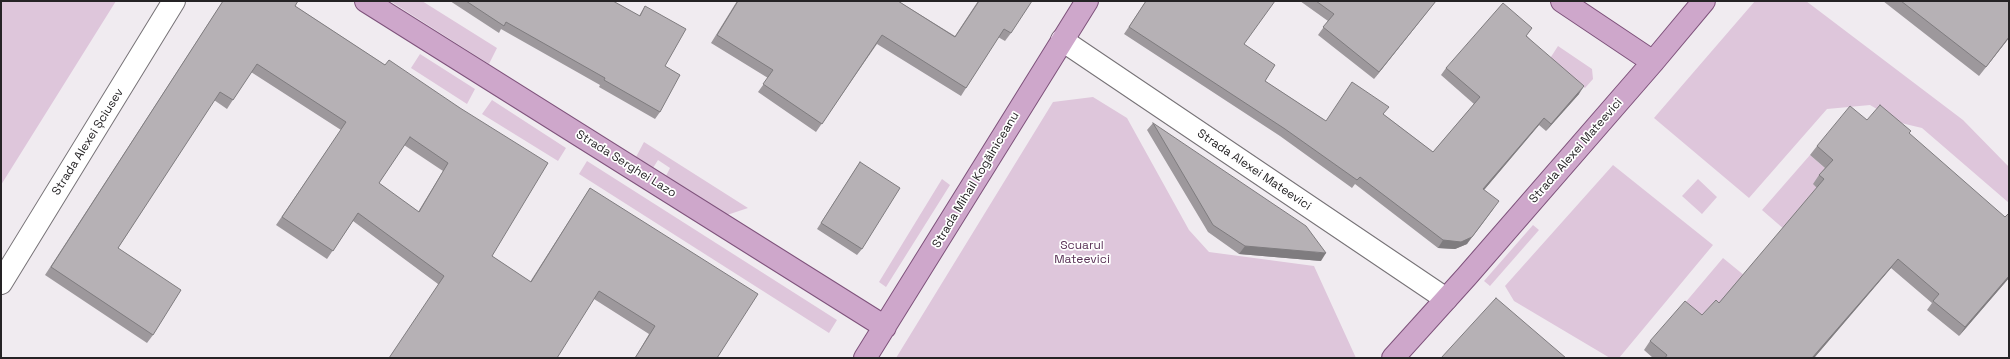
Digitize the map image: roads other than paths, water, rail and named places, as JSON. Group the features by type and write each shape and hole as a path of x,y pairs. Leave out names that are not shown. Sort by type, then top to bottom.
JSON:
{"main road":[{"name":"Strada Serghei Lazo","path":"366,1 885,327"},
{"name":"Strada Mihail Kogălniceanu","path":"865,358 1086,1"},
{"path":"1562,1 1653,62"},
{"name":"Strada Alexei Mateevici","path":"1393,358 1653,62 1704,1"}],"street":[{"name":"Strada Alexei Șciusev","path":"1,284 174,1"},
{"name":"Strada Alexei Mateevici","path":"1062,40 1446,299"}],"park label":[{"name":"Scuarul Mateevici","path":"1082,253"}]}
